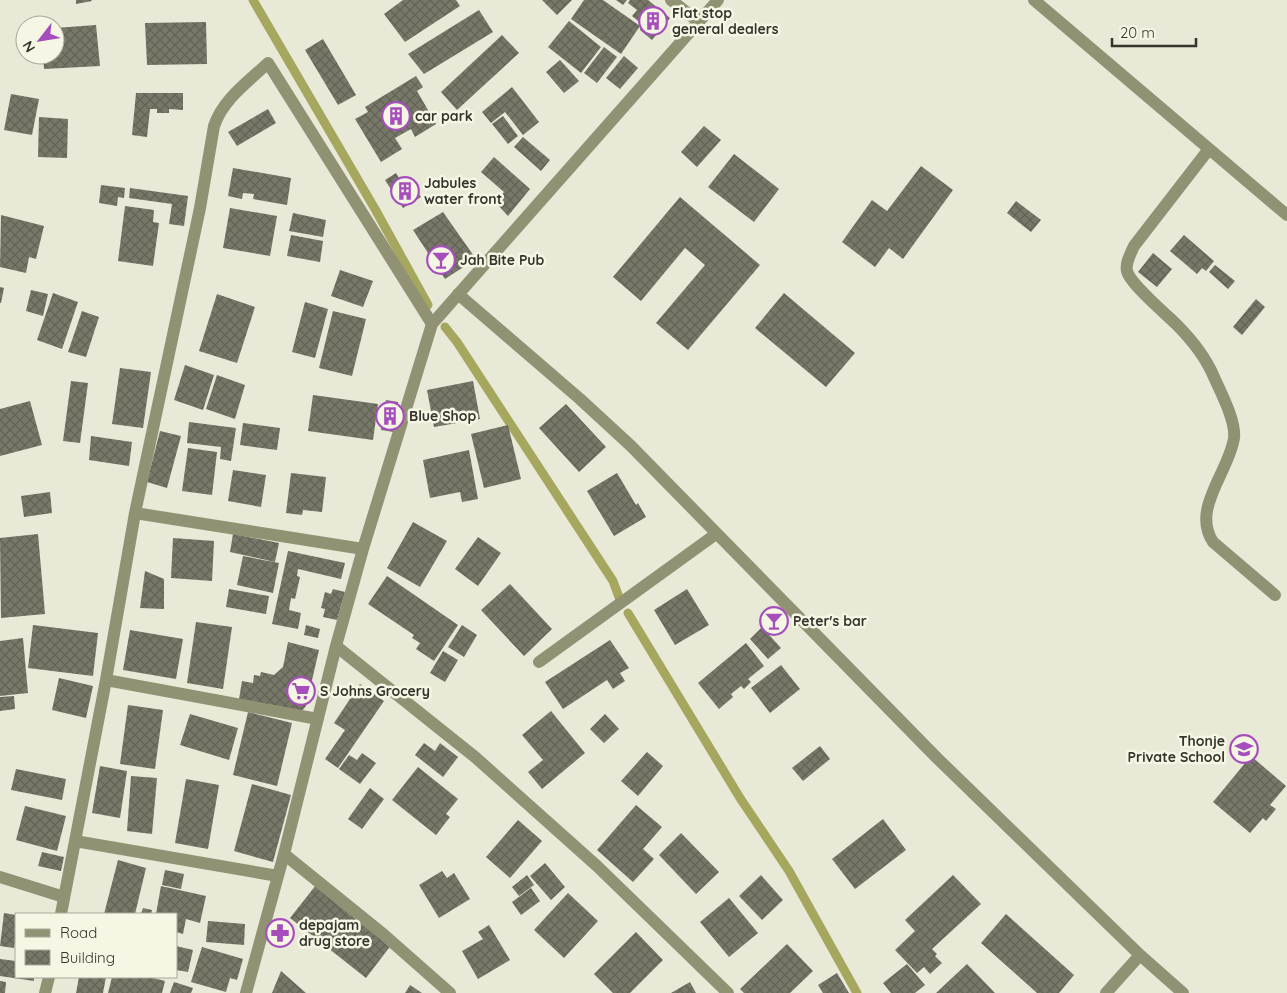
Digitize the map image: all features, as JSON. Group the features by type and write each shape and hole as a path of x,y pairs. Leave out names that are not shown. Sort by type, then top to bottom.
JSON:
{"street":[{"path":"671,0 699,22"},
{"path":"246,993 284,854 336,646 363,549 432,324 718,0"},
{"path":"1034,0 1287,215"},
{"path":"61,913 106,680 135,513 200,208 214,126 218,114 225,104 268,63 432,324"},
{"path":"1209,149 1134,246 1128,260 1127,272 1133,282 1178,326 1202,354 1214,374 1232,421 1234,437 1206,510 1205,523 1208,534 1213,542 1275,595"},
{"path":"458,294 580,399 631,446 937,758 1140,955 1183,993"},
{"path":"135,513 363,549"},
{"path":"539,662 716,534"},
{"path":"336,646 475,757 597,866 728,993"},
{"path":"106,680 318,719"},
{"path":"75,841 278,876"},
{"path":"284,854 383,934 450,993"},
{"path":"0,878 64,896"},
{"path":"1106,993 1140,955"},
{"path":"45,993 48,978"}],"building":[{"path":"76,0 91,0 92,1 76,4"},
{"path":"403,0 456,0 460,6 405,42 384,14"},
{"path":"542,0 572,0 557,15"},
{"path":"584,0 603,0 640,26 621,54 571,19"},
{"path":"616,0 627,0 623,5"},
{"name":"Flat stop general dealers","path":"630,0 648,0 670,18 652,40 640,30 643,25 632,16 637,10 628,3"},
{"path":"479,10 493,32 424,74 408,54"},
{"path":"569,21 601,47 581,73 548,47"},
{"path":"206,22 207,64 147,65 145,23"},
{"path":"96,25 100,66 44,69 44,65 65,65 65,27"},
{"path":"502,35 519,53 457,110 441,92"},
{"path":"323,39 356,95 338,105 305,50"},
{"path":"604,47 617,57 597,83 584,73"},
{"path":"624,56 638,68 620,89 606,78"},
{"path":"560,60 579,81 564,93 546,72"},
{"name":"car park","path":"416,76 423,87 417,91 436,124 415,137 411,129 395,138 402,149 381,162 355,119 368,112 365,107"},
{"path":"512,87 539,122 523,135 505,112 491,123 482,112"},
{"path":"136,93 183,93 183,110 169,109 169,113 157,113 157,109 150,109 147,137 132,135"},
{"path":"11,94 39,99 32,135 4,130"},
{"path":"268,109 276,123 237,146 228,132"},
{"path":"503,116 518,136 508,144 492,124"},
{"path":"39,117 68,119 67,158 38,157"},
{"path":"704,126 721,140 697,167 681,152"},
{"path":"523,137 550,160 541,171 514,147"},
{"path":"734,154 779,189 754,222 708,187"},
{"path":"494,157 530,189 508,216 496,203 504,192 481,172"},
{"path":"921,166 953,190 903,259 889,248 875,267 842,242 872,200 887,211"},
{"path":"233,168 291,178 287,205 253,199 254,194 243,193 242,199 228,196"},
{"name":"Jabules water front","path":"396,173 404,186 411,181 421,197 403,208 385,180"},
{"path":"101,185 125,188 124,198 118,197 117,206 99,203"},
{"path":"130,188 188,196 184,226 169,224 172,204 129,198"},
{"path":"680,197 760,265 688,350 656,323 705,265 685,248 641,301 613,277"},
{"path":"1016,201 1041,220 1031,232 1007,213"},
{"path":"125,206 154,210 153,222 159,223 153,266 118,261"},
{"path":"230,208 277,216 270,256 223,248"},
{"path":"443,212 476,259 445,279 413,230"},
{"path":"293,213 326,220 323,237 289,231"},
{"path":"1,215 44,226 36,259 29,257 26,273 0,267"},
{"path":"291,235 323,241 320,262 287,256"},
{"path":"1184,235 1214,261 1206,271 1202,268 1197,274 1170,251"},
{"path":"1153,253 1172,269 1157,287 1138,272"},
{"path":"1215,265 1235,281 1228,289 1209,272"},
{"path":"340,270 373,281 363,307 331,296"},
{"path":"0,287 4,288 1,303 0,303"},
{"path":"31,290 48,294 43,316 26,311"},
{"path":"53,293 78,302 62,349 37,340"},
{"path":"784,293 855,353 826,387 755,328"},
{"path":"217,294 255,307 237,363 199,351"},
{"path":"1256,299 1265,307 1242,335 1233,327"},
{"path":"305,302 328,309 315,358 292,352"},
{"path":"82,311 99,317 86,357 68,352"},
{"path":"333,311 366,319 352,376 319,368"},
{"path":"185,365 214,375 203,410 174,400"},
{"path":"120,368 151,372 143,428 112,424"},
{"path":"217,375 245,385 235,419 206,409"},
{"path":"71,381 88,383 80,443 63,441"},
{"path":"473,381 480,419 434,427 427,390"},
{"path":"313,395 378,404 373,440 308,431"},
{"name":"Blue Shop","path":"386,400 398,402 394,432 381,430"},
{"path":"30,401 42,445 0,456 0,409"},
{"path":"566,404 606,447 579,472 539,428"},
{"path":"189,422 236,428 231,461 220,459 221,447 187,443"},
{"path":"243,423 280,428 277,450 240,445"},
{"path":"508,425 521,479 484,488 471,434"},
{"path":"160,431 181,436 167,488 147,482"},
{"path":"91,436 132,442 129,466 89,460"},
{"path":"188,448 217,452 212,495 182,491"},
{"path":"469,450 478,499 462,502 460,492 430,498 423,460"},
{"path":"233,470 266,475 261,507 228,501"},
{"path":"291,473 326,477 322,512 303,510 302,515 286,513"},
{"path":"617,473 636,505 638,503 646,517 614,536 587,491"},
{"path":"50,492 52,513 24,517 21,496"},
{"path":"413,522 447,541 420,587 387,568"},
{"path":"38,534 45,614 1,618 0,538"},
{"path":"233,534 279,543 275,562 230,552"},
{"path":"478,537 501,553 478,586 455,569"},
{"path":"173,538 214,541 212,581 171,578"},
{"path":"288,551 345,563 341,579 298,569 297,576 300,577 295,599 291,598 289,610 301,613 298,629 272,624"},
{"path":"243,556 279,563 273,593 237,585"},
{"path":"145,571 164,579 164,609 140,608"},
{"path":"387,576 458,625 434,661 416,649 420,643 412,638 414,635 368,604"},
{"path":"510,584 552,629 524,656 481,610"},
{"path":"229,589 269,596 266,614 226,607"},
{"path":"333,589 345,592 337,620 323,617 325,609 321,608 325,592 331,594"},
{"path":"687,589 709,625 675,645 654,610"},
{"path":"196,622 232,627 223,689 187,683"},
{"path":"33,625 98,633 93,676 28,668"},
{"path":"306,625 320,629 318,638 304,635"},
{"path":"462,625 477,635 464,657 448,647"},
{"path":"762,627 781,648 768,659 750,639"},
{"path":"130,630 183,639 176,679 123,670"},
{"path":"23,638 28,693 0,696 0,641"},
{"path":"610,640 629,668 620,673 625,681 613,689 607,680 563,709 545,682"},
{"path":"288,642 319,650 306,706 301,712 239,699 242,681 253,683 254,675 260,676 261,672 274,675 283,667"},
{"path":"746,643 764,666 748,679 751,682 744,689 741,686 731,694 733,697 719,709 698,683"},
{"path":"443,651 458,660 445,682 430,673"},
{"path":"781,665 800,689 770,713 751,688"},
{"path":"59,678 93,686 86,718 52,710"},
{"path":"360,684 384,701 338,768 325,759 345,730 334,723"},
{"path":"14,696 15,709 0,711 0,697"},
{"path":"128,705 163,710 155,769 120,764"},
{"path":"551,711 585,753 542,789 528,772 543,760 522,735"},
{"path":"248,712 292,723 277,786 233,775"},
{"path":"190,714 238,728 229,760 180,745"},
{"path":"605,714 619,729 604,743 590,729"},
{"path":"424,743 435,751 440,743 458,757 443,777 415,755"},
{"path":"820,746 830,759 803,781 792,768"},
{"path":"647,752 663,766 638,796 621,781"},
{"path":"362,753 376,763 360,784 339,769 349,755 357,760"},
{"path":"1251,756 1286,786 1270,805 1276,809 1266,821 1263,818 1250,833 1213,802"},
{"path":"100,766 127,771 120,818 92,813"},
{"path":"418,767 458,799 446,814 450,817 436,835 392,800"},
{"path":"16,769 66,779 62,800 11,790"},
{"path":"131,776 157,778 152,834 127,831"},
{"path":"186,779 219,785 208,849 175,843"},
{"path":"252,784 291,795 273,862 234,851"},
{"path":"370,788 384,799 362,829 348,819"},
{"path":"636,805 662,827 643,849 654,859 633,882 597,850"},
{"path":"25,806 66,816 57,851 16,840"},
{"path":"883,819 906,850 855,889 832,859"},
{"path":"518,820 542,841 510,878 486,857"},
{"path":"681,833 719,872 696,894 659,855"},
{"path":"42,852 64,857 61,871 38,866"},
{"path":"118,860 146,868 135,913 104,913"},
{"path":"545,863 565,887 551,900 530,876"},
{"path":"165,870 184,874 181,889 162,885"},
{"path":"442,871 447,878 454,873 470,899 439,918 419,885"},
{"path":"527,875 534,885 519,896 512,887"},
{"path":"761,875 783,900 762,920 739,896"},
{"path":"953,875 981,904 932,949 937,954 935,956 942,963 930,974 924,967 917,973 895,950 915,931 905,920"},
{"path":"316,885 392,944 366,978 290,918"},
{"path":"161,886 206,896 200,923 186,919 183,934 178,933 178,913 156,913"},
{"path":"531,888 540,901 521,915 512,902"},
{"path":"568,893 598,921 564,958 534,930"},
{"path":"729,898 758,933 729,957 700,922"},
{"path":"143,908 152,910 151,913 141,913"},
{"path":"4,913 15,915 14,948 0,946"},
{"path":"1006,914 1074,975 1059,993 1037,993 981,943"},
{"path":"208,921 245,924 244,945 206,942"},
{"path":"489,925 510,960 478,979 462,951 483,939 478,932"},
{"path":"636,932 663,960 630,993 613,993 594,974"},
{"path":"787,944 813,971 790,993 744,993 740,989"},
{"path":"178,946 193,950 188,972 178,970"},
{"path":"202,947 243,959 237,980 230,978 226,992 191,982"},
{"path":"0,959 15,961 15,978 34,978 34,981 0,976"},
{"path":"907,964 925,985 915,993 891,993 883,983"},
{"path":"967,964 995,993 936,993"},
{"path":"281,971 306,993 272,993"},
{"path":"837,973 849,993 823,993 818,985"},
{"path":"79,978 106,978 103,993 76,993"},
{"path":"112,978 153,978 165,981 162,993 108,993"},
{"path":"0,981 6,982 5,993 0,993"},
{"path":"174,982 193,988 191,993 170,993"},
{"path":"690,982 696,993 671,993"},
{"path":"410,985 422,993 405,993"}],"waterway":[{"path":"253,0 375,209 428,305"},
{"path":"445,327 457,342 613,581 620,600"},
{"path":"628,613 740,798 789,871 857,993"}],"place":[{"name":"Flat stop general dealers","path":"653,21"},
{"name":"car park","path":"396,116"},
{"name":"Jabules water front","path":"405,191"},
{"name":"Jah Bite Pub","path":"441,260"},
{"name":"Blue Shop","path":"390,416"},
{"name":"Peter's bar","path":"774,621"},
{"name":"S Johns Grocery","path":"301,691"},
{"name":"Thonje Private School","path":"1244,749"},
{"name":"depajam drug store","path":"280,933"}]}
